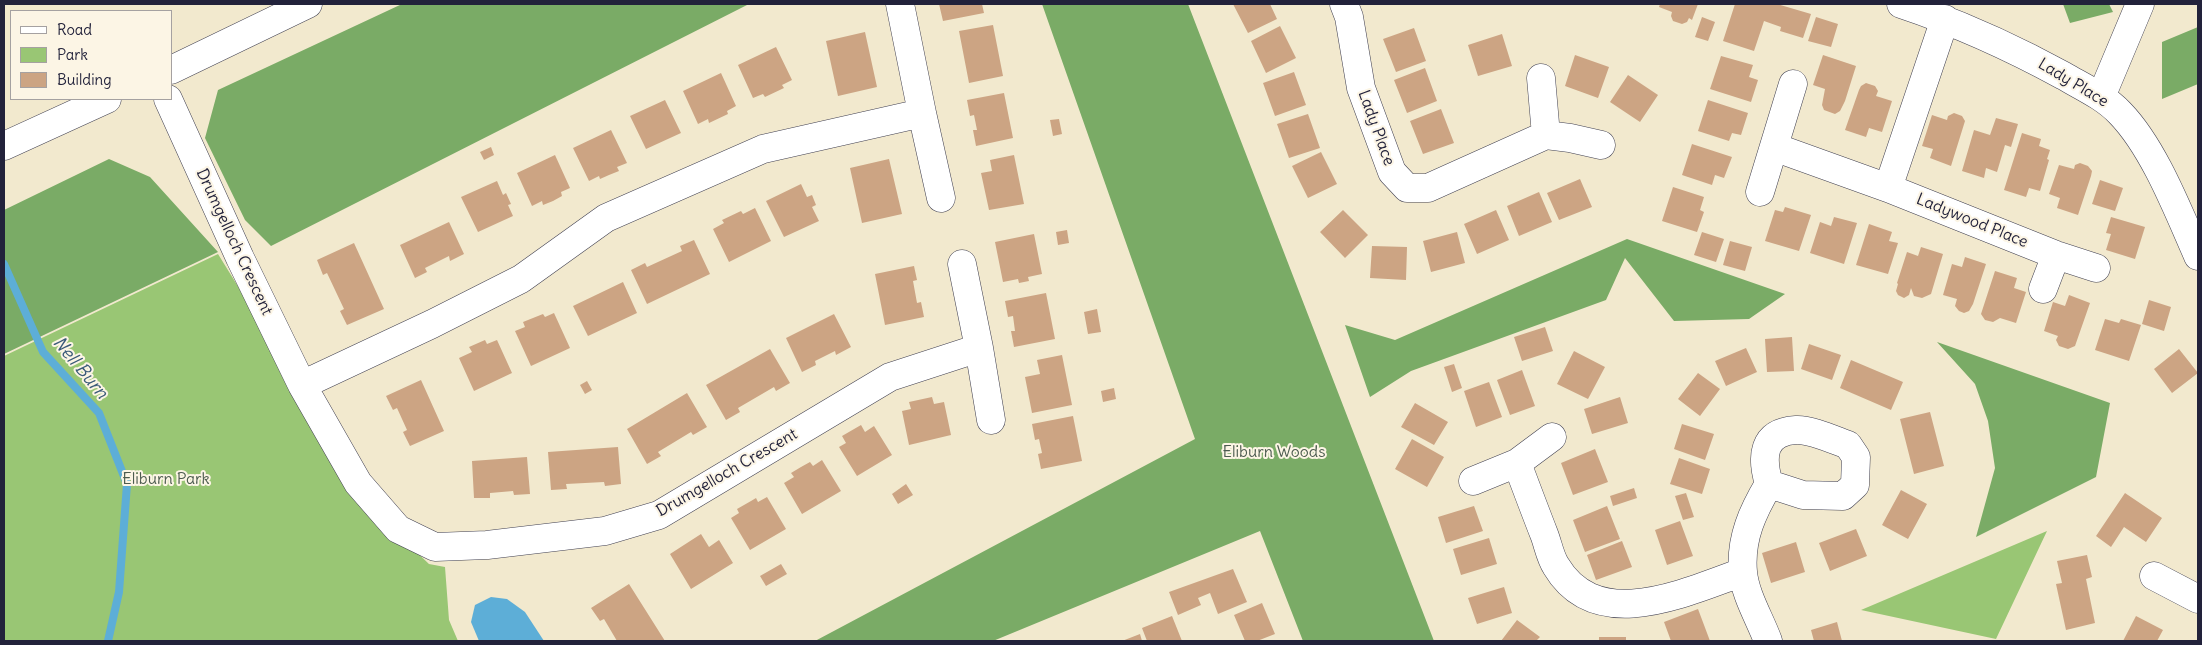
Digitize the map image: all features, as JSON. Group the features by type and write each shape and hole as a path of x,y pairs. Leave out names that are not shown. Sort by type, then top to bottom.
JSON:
{"street":[{"path":"172,70 308,4"},
{"path":"900,4 941,198"},
{"name":"Lady Place","path":"1344,4 1349,17 1361,88 1392,172 1407,188 1428,188 1546,135"},
{"name":"Lady Place","path":"1901,4 1945,19 2027,56 2101,97 2121,114 2138,137 2164,180 2198,256"},
{"path":"2101,97 2140,4"},
{"path":"1888,188 1945,19"},
{"path":"1540,78 1546,135 1601,145"},
{"path":"1760,192 1793,84"},
{"path":"14,142 105,100"},
{"name":"Drumgelloch Crescent","path":"168,100 236,250 302,385 358,483 398,529 436,547 487,545 605,532 659,514 890,378 979,348"},
{"path":"302,385 432,324 521,279 606,218 764,149 922,113"},
{"name":"Ladywood Place","path":"1774,147 1888,188 2056,255 2096,268"},
{"path":"2043,289 2056,255"},
{"path":"962,264 991,420"},
{"path":"1473,481 1517,463 1552,437"},
{"path":"1517,463 1556,566 1575,589 1609,604 1644,603 1685,592 1743,572"},
{"path":"1768,641 1743,572 1745,538 1752,513 1769,484"},
{"path":"2154,576 2198,599"}],"green space":[{"path":"402,4 749,4 271,246 245,220 205,138 218,90"},
{"name":"Eliburn Woods","path":"1042,4 1188,4 1434,641 1303,641 1260,531 993,641 815,641 1195,439"},
{"path":"2063,4 2109,4 2113,12 2070,23"},
{"path":"2198,27 2198,84 2162,99 2162,42"},
{"path":"109,159 150,177 218,252 4,354 4,210"},
{"path":"1627,239 1785,294 1749,319 1674,321 1625,258 1606,300 1411,371 1370,397 1345,325 1395,340"},
{"name":"Eliburn Park","path":"218,254 381,518 429,564 445,567 449,620 458,641 4,641 4,356"},
{"path":"1937,342 2110,403 2096,477 1976,537 1995,468 1988,421 1975,384"},
{"path":"2047,531 1996,639 1861,610"}],"water":[{"path":"491,597 507,599 525,612 544,641 479,641 471,622 475,605"}],"building":[{"path":"939,4 982,4 984,13 943,21"},
{"path":"1233,4 1270,4 1277,19 1248,33"},
{"path":"1660,4 1698,4 1692,20 1689,18 1687,22 1682,24 1673,21 1672,12 1659,7"},
{"path":"1735,4 1777,4 1811,14 1803,38 1780,31 1781,27 1764,21 1754,51 1723,41"},
{"path":"1702,17 1715,22 1708,41 1695,37"},
{"path":"1816,17 1838,24 1831,47 1808,41"},
{"path":"993,25 1003,76 969,83 959,31"},
{"path":"1280,26 1296,58 1266,73 1251,41"},
{"path":"1414,28 1426,61 1396,72 1383,39"},
{"path":"865,32 877,87 838,96 826,41"},
{"path":"1502,34 1512,66 1478,76 1468,45"},
{"path":"776,47 792,80 782,85 784,88 765,97 763,94 753,98 738,65"},
{"path":"1575,55 1609,67 1598,98 1565,86"},
{"path":"1823,55 1856,66 1845,101 1840,111 1835,114 1824,110 1822,105 1825,89 1813,85"},
{"path":"1721,56 1753,65 1749,77 1758,80 1751,102 1710,89"},
{"path":"1425,68 1437,101 1407,113 1394,80"},
{"path":"1294,72 1306,105 1275,116 1263,83"},
{"path":"721,73 736,106 727,111 728,114 709,123 708,119 698,124 683,91"},
{"path":"1628,75 1658,95 1640,122 1610,102"},
{"path":"1866,83 1875,86 1878,91 1876,96 1892,101 1882,132 1869,128 1866,137 1845,130 1859,90"},
{"path":"1004,93 1013,138 976,146 973,130 977,130 974,115 970,116 967,100"},
{"path":"665,100 681,133 646,149 630,116"},
{"path":"1708,100 1748,113 1741,135 1732,133 1729,141 1698,131"},
{"path":"1441,109 1454,143 1423,154 1410,121"},
{"path":"1954,113 1962,116 1965,121 1951,166 1930,158 1933,149 1922,146 1932,115 1947,120 1948,116"},
{"path":"1308,114 1320,148 1289,158 1277,124"},
{"path":"1996,118 2018,124 2011,147 2005,145 1997,172 1986,168 1984,178 1962,171 1974,130 1990,135"},
{"path":"1059,119 1062,134 1053,136 1050,120"},
{"path":"611,130 627,163 617,167 619,171 600,179 599,176 589,181 573,148"},
{"path":"2022,133 2041,139 2039,146 2050,150 2040,191 2029,188 2026,197 2004,190"},
{"path":"1692,144 1732,157 1724,178 1715,175 1712,185 1682,175"},
{"path":"491,147 494,155 484,160 480,152"},
{"path":"1321,152 1337,184 1308,198 1292,166"},
{"path":"555,155 570,188 561,192 562,196 553,201 543,205 542,201 532,206 517,173"},
{"path":"1014,155 1024,204 989,210 981,173 992,171 990,160"},
{"path":"889,159 902,214 862,223 850,168"},
{"path":"2080,163 2088,166 2092,171 2078,215 2057,208 2060,198 2049,194 2059,165 2074,169 2075,165"},
{"path":"1580,179 1592,207 1559,220 1547,193"},
{"path":"2100,180 2123,188 2115,211 2092,204"},
{"path":"497,181 503,195 506,193 511,204 508,205 513,216 478,232 461,197"},
{"path":"801,184 807,197 812,195 816,205 812,207 819,221 784,237 766,201"},
{"path":"1673,187 1704,197 1700,210 1704,212 1697,232 1662,221"},
{"path":"1539,192 1552,222 1519,236 1507,206"},
{"path":"1785,207 1811,215 1799,251 1765,241 1775,210 1783,212"},
{"path":"755,208 771,241 729,262 713,229 724,223 722,220 741,211 743,214"},
{"path":"1343,210 1368,235 1345,258 1320,232"},
{"path":"1496,210 1509,240 1477,254 1464,224"},
{"path":"1834,217 1857,223 1844,264 1810,253 1820,222 1831,226"},
{"path":"2111,217 2145,227 2135,259 2106,250 2111,234 2106,233"},
{"path":"449,222 464,254 450,261 449,256 425,268 427,272 415,278 400,245"},
{"path":"1869,224 1892,232 1889,241 1898,243 1888,274 1856,265"},
{"path":"1067,230 1069,243 1058,245 1056,232"},
{"path":"1457,232 1465,263 1431,272 1423,241"},
{"path":"1702,232 1724,239 1716,262 1694,255"},
{"path":"1034,234 1042,274 1028,277 1029,281 1019,283 1018,279 1003,282 995,242"},
{"path":"694,240 710,274 647,304 631,270 645,263 647,267 682,251 680,246"},
{"path":"1730,241 1752,247 1745,271 1723,265"},
{"path":"354,243 384,309 347,325 340,311 344,309 327,273 323,275 317,260"},
{"path":"1372,246 1407,247 1406,280 1370,278"},
{"path":"1921,247 1943,254 1931,294 1922,298 1914,296 1911,288 1909,295 1904,298 1898,295 1896,291 1907,252 1918,256"},
{"path":"1965,257 1986,264 1973,304 1969,311 1964,313 1955,306 1957,299 1943,295 1952,264 1962,267"},
{"path":"914,266 917,280 913,281 917,303 921,302 924,317 885,325 875,274"},
{"path":"1995,271 2017,278 2014,288 2026,292 2016,323 2000,318 1993,322 1985,320 1981,314"},
{"path":"623,282 637,313 588,336 573,306"},
{"path":"1046,293 1055,339 1014,347 1011,331 1015,331 1013,316 1008,317 1005,301"},
{"path":"2069,295 2090,303 2075,346 2068,349 2059,346 2056,340 2058,336 2044,331 2053,302 2065,306"},
{"path":"2149,300 2171,307 2164,331 2142,324"},
{"path":"1097,309 1101,332 1088,334 1084,312"},
{"path":"554,313 570,348 531,366 515,331 525,327 523,322 543,314 545,317"},
{"path":"834,314 851,347 836,355 835,351 815,361 816,365 802,372 786,338"},
{"path":"2105,319 2119,323 2121,319 2141,325 2129,361 2095,350"},
{"path":"1545,327 1553,351 1522,361 1514,337"},
{"path":"1792,337 1794,371 1767,372 1765,339"},
{"path":"485,340 487,344 497,340 512,373 474,391 459,358 472,352 469,347"},
{"path":"1809,344 1841,355 1832,380 1801,369"},
{"path":"1746,348 1757,372 1726,386 1715,361"},
{"path":"770,349 790,383 776,391 774,387 738,408 740,412 726,420 706,385"},
{"path":"2179,349 2198,373 2172,393 2154,369"},
{"path":"1574,351 1605,367 1588,399 1557,384"},
{"path":"1062,355 1072,405 1032,413 1025,377 1040,374 1037,360"},
{"path":"1851,360 1903,382 1891,410 1840,388"},
{"path":"1454,364 1462,388 1452,392 1444,367"},
{"path":"1522,370 1535,406 1510,415 1497,380"},
{"path":"1698,373 1720,389 1700,416 1678,399"},
{"path":"421,380 444,431 410,446 403,432 407,430 397,408 393,410 386,396"},
{"path":"587,381 592,390 585,394 580,385"},
{"path":"1489,382 1502,417 1476,427 1464,391"},
{"path":"1114,388 1116,399 1103,402 1101,391"},
{"path":"687,393 707,427 693,435 691,432 658,452 661,456 647,464 627,429"},
{"path":"932,397 934,404 944,402 951,435 909,445 902,411 911,409 909,402"},
{"path":"1620,397 1628,423 1592,434 1584,409"},
{"path":"1415,403 1448,422 1434,445 1401,427"},
{"path":"1930,412 1944,466 1914,474 1900,419"},
{"path":"1073,416 1082,461 1041,469 1038,454 1042,453 1039,439 1035,440 1032,424"},
{"path":"1682,424 1714,434 1705,460 1674,449"},
{"path":"861,425 865,432 874,426 892,455 857,476 839,447 846,443 842,436"},
{"path":"1412,439 1444,457 1427,487 1395,469"},
{"path":"618,447 621,484 605,486 604,482 566,484 567,489 551,490 548,452"},
{"path":"1595,449 1608,482 1573,495 1561,463"},
{"path":"527,457 530,494 514,495 513,491 490,493 490,498 474,498 472,461"},
{"path":"1679,458 1710,469 1702,494 1670,484"},
{"path":"822,460 841,491 802,514 784,483 794,477 791,473 810,462 813,466"},
{"path":"906,484 913,495 898,504 892,494"},
{"path":"1634,488 1637,498 1613,506 1610,496"},
{"path":"1901,490 1927,504 1908,539 1882,525"},
{"path":"1686,493 1694,517 1683,520 1675,496"},
{"path":"2125,493 2162,518 2146,542 2124,527 2111,547 2096,536"},
{"path":"767,497 786,529 750,550 731,518 739,513 737,509 756,498 758,502"},
{"path":"1474,506 1483,531 1446,543 1438,517"},
{"path":"1607,506 1620,539 1585,552 1573,520"},
{"path":"1680,521 1693,556 1667,565 1655,530"},
{"path":"1856,529 1867,556 1830,571 1819,543"},
{"path":"701,534 709,547 719,540 733,563 691,589 670,554"},
{"path":"1489,538 1497,564 1461,575 1453,549"},
{"path":"1622,541 1632,567 1596,580 1587,555"},
{"path":"1796,542 1805,572 1771,583 1762,553"},
{"path":"2087,555 2092,577 2086,579 2095,623 2066,630 2056,584 2062,583 2057,561"},
{"path":"781,564 787,574 766,586 760,576"},
{"path":"1233,569 1247,602 1218,614 1210,593 1198,598 1201,605 1178,615 1169,592"},
{"path":"629,584 665,641 617,641 604,619 600,621 591,608"},
{"path":"1504,587 1512,613 1477,624 1468,598"},
{"path":"1262,603 1275,634 1257,641 1245,641 1234,615"},
{"path":"1698,609 1710,641 1671,641 1664,622"},
{"path":"1172,616 1182,641 1147,641 1142,628"},
{"path":"2136,616 2163,630 2157,641 2123,641"},
{"path":"1517,620 1540,637 1536,641 1501,641"},
{"path":"1837,622 1842,641 1814,641 1811,630"},
{"path":"1140,634 1142,641 1122,641"},
{"path":"1599,637 1626,637 1626,641 1599,641"}],"waterway":[{"name":"Nell Burn","path":"4,264 43,352 99,413 127,484 119,592 108,641"}]}
